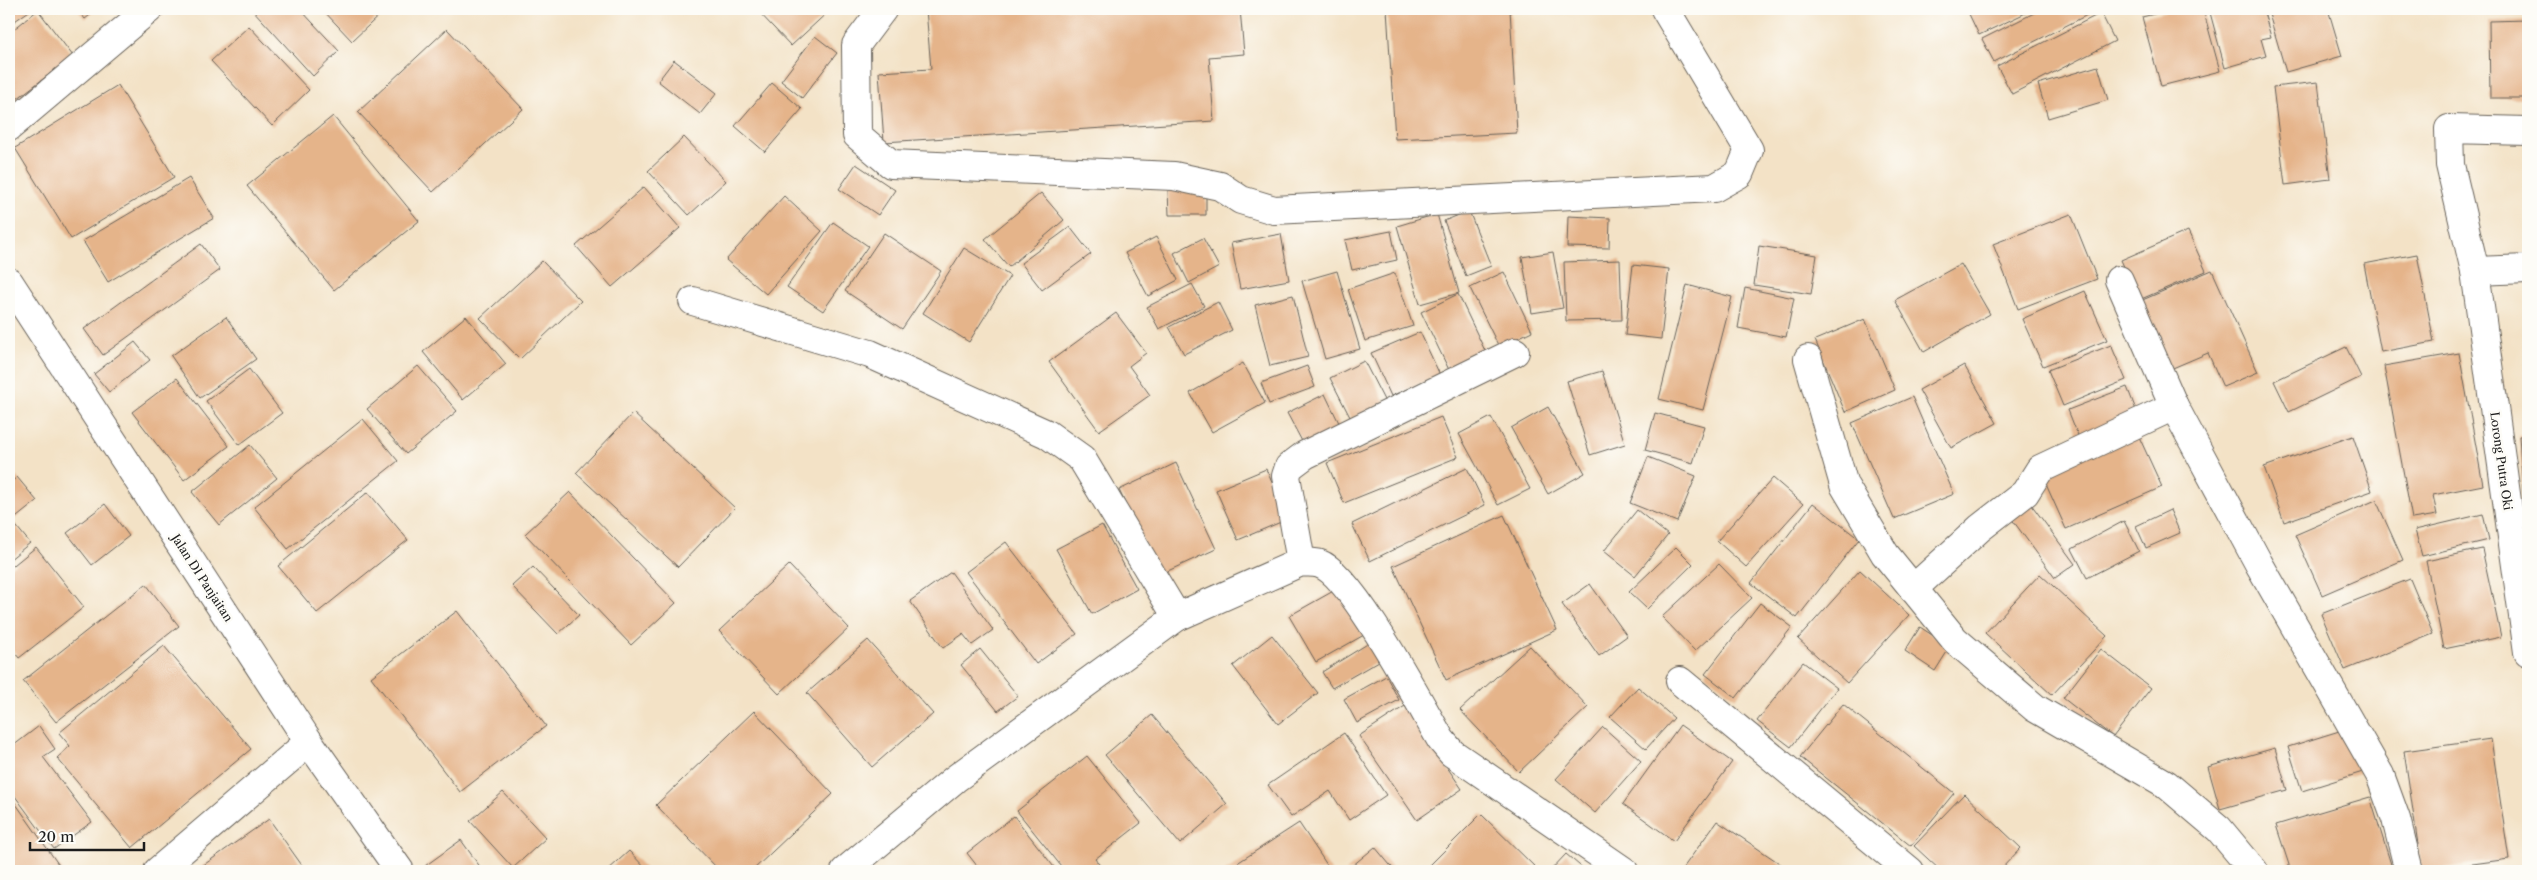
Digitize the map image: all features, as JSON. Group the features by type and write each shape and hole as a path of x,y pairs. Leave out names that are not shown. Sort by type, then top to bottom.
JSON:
{"street":[{"path":"9,127 149,9"},
{"path":"883,9 856,45 857,136 891,164 1174,176 1220,186 1241,200 1274,210 1714,188 1739,174 1749,150 1665,9"},
{"name":"Lorong Putra Oki","path":"2528,131 2449,129 2450,165 2475,270 2528,652"},
{"path":"2475,270 2528,269"},
{"path":"2119,280 2174,406 2259,564 2380,775 2396,819 2409,871"},
{"name":"Jalan DI Panjaitan","path":"9,282 309,742 400,871"},
{"path":"693,301 870,354 1047,434 1082,459 1177,617"},
{"path":"1301,562 1286,476 1289,468 1306,455 1515,352"},
{"path":"1808,359 1844,486 1885,554 1955,640 2035,708 2166,784 2219,829 2254,871"},
{"path":"1913,589 1980,528 2024,493 2040,469 2174,406"},
{"path":"845,871 955,779 1177,617 1301,562 1321,564 1339,578 1381,637 1440,740 1452,753 1624,871"},
{"path":"1680,680 1910,871"},
{"path":"158,871 309,742"}],"building":[{"path":"9,9 32,9 9,25"},
{"path":"77,9 98,9 85,19"},
{"path":"252,9 300,9 339,51 313,76"},
{"path":"322,9 386,9 352,41"},
{"path":"756,9 831,9 791,46"},
{"path":"926,9 1240,9 1244,54 1209,57 1214,121 884,142 879,72 931,69"},
{"path":"1387,9 1510,9 1517,133 1395,139"},
{"path":"1974,9 2034,9 1979,35 1968,12"},
{"path":"2042,9 2099,9 1994,62 1982,39"},
{"path":"2174,9 2203,9 2220,71 2161,86 2142,17"},
{"path":"2209,9 2263,9 2271,37 2261,39 2266,56 2225,68"},
{"path":"2289,9 2328,9 2342,56 2286,72 2269,14"},
{"path":"38,10 73,56 9,105 9,33"},
{"path":"2101,13 2115,41 2012,94 1997,66"},
{"path":"2527,20 2527,98 2490,98 2489,21"},
{"path":"249,26 309,90 272,126 211,61"},
{"path":"447,29 523,109 433,192 358,112"},
{"path":"815,36 837,53 802,98 781,81"},
{"path":"674,60 717,93 700,114 658,81"},
{"path":"2098,66 2108,100 2048,118 2038,84"},
{"path":"2318,82 2330,179 2285,185 2273,87"},
{"path":"772,83 802,109 765,152 735,126"},
{"path":"118,85 174,177 71,239 15,148"},
{"path":"333,116 419,221 334,290 247,186"},
{"path":"684,137 726,181 689,215 648,171"},
{"path":"856,164 895,190 878,215 839,189"},
{"path":"189,178 214,218 108,282 83,241"},
{"path":"644,187 680,228 612,287 576,246"},
{"path":"1206,189 1206,215 1169,215 1168,190"},
{"path":"1041,193 1064,220 1009,267 985,239"},
{"path":"784,196 822,231 766,294 726,260"},
{"path":"1469,211 1491,266 1466,276 1444,221"},
{"path":"1437,214 1459,293 1420,304 1397,226"},
{"path":"2071,214 2097,279 2018,309 1993,244"},
{"path":"1568,216 1610,218 1609,248 1567,247"},
{"path":"833,222 868,246 823,311 787,287"},
{"path":"1070,227 1091,254 1042,290 1021,263"},
{"path":"1391,231 1397,260 1352,270 1345,240"},
{"path":"2188,231 2206,271 2139,300 2121,260"},
{"path":"884,233 941,271 902,329 845,291"},
{"path":"1281,234 1289,280 1240,289 1231,243"},
{"path":"1156,237 1178,280 1148,296 1125,253"},
{"path":"1203,238 1219,267 1189,283 1174,253"},
{"path":"201,244 220,270 103,355 84,329"},
{"path":"1759,246 1817,255 1811,294 1754,285"},
{"path":"964,248 1010,276 969,342 923,313"},
{"path":"1553,252 1563,308 1532,313 1522,257"},
{"path":"2417,254 2434,342 2381,352 2364,264"},
{"path":"1620,260 1622,320 1566,321 1564,262"},
{"path":"542,261 581,301 520,359 480,318"},
{"path":"1961,264 1990,314 1924,352 1895,300"},
{"path":"1633,265 1669,269 1661,339 1625,335"},
{"path":"2212,270 2258,372 2223,387 2208,353 2161,373 2131,305"},
{"path":"1337,271 1360,349 1325,359 1302,281"},
{"path":"1504,272 1532,331 1499,347 1470,288"},
{"path":"1395,273 1413,326 1365,341 1348,289"},
{"path":"1192,284 1204,306 1159,329 1147,307"},
{"path":"1687,285 1732,297 1703,410 1659,399"},
{"path":"1745,288 1794,298 1786,337 1738,328"},
{"path":"2085,291 2107,340 2043,366 2022,319"},
{"path":"1458,294 1488,357 1451,374 1421,312"},
{"path":"1293,295 1308,357 1270,366 1255,305"},
{"path":"1218,302 1232,330 1184,354 1169,327"},
{"path":"1116,313 1146,353 1129,366 1150,395 1099,431 1049,362"},
{"path":"466,316 506,364 463,400 423,352"},
{"path":"226,317 256,359 200,398 171,356"},
{"path":"1865,319 1895,390 1845,412 1815,340"},
{"path":"1420,332 1440,375 1391,396 1371,353"},
{"path":"135,342 150,360 109,392 94,374"},
{"path":"2111,345 2126,380 2063,406 2048,370"},
{"path":"2346,347 2361,377 2289,412 2274,381"},
{"path":"2459,353 2483,485 2433,495 2437,515 2412,519 2384,366"},
{"path":"1364,361 1385,402 1351,419 1330,378"},
{"path":"1243,363 1265,403 1212,432 1190,393"},
{"path":"1964,365 1997,423 1951,448 1919,390"},
{"path":"418,366 457,411 406,454 367,409"},
{"path":"1307,366 1315,387 1269,404 1261,383"},
{"path":"249,369 282,413 239,445 206,401"},
{"path":"1602,371 1625,444 1590,455 1567,381"},
{"path":"177,378 229,446 184,480 132,412"},
{"path":"2127,387 2140,420 2081,443 2068,410"},
{"path":"1325,394 1341,427 1304,445 1287,413"},
{"path":"1912,397 1954,494 1894,519 1852,423"},
{"path":"1548,407 1585,473 1548,494 1511,428"},
{"path":"633,413 735,508 678,567 576,473"},
{"path":"1655,413 1704,426 1693,463 1645,450"},
{"path":"1441,417 1458,457 1344,503 1327,463"},
{"path":"1491,417 1530,489 1498,505 1459,434"},
{"path":"363,419 398,461 288,549 254,507"},
{"path":"2135,428 2162,487 2066,529 2040,471"},
{"path":"2528,435 2528,517 2525,517 2519,436"},
{"path":"2353,436 2372,491 2284,522 2264,467"},
{"path":"250,445 277,478 219,525 192,492"},
{"path":"1648,457 1696,476 1677,522 1630,503"},
{"path":"1176,463 1216,549 1159,575 1119,490"},
{"path":"1467,468 1485,505 1370,561 1352,524"},
{"path":"1266,469 1288,519 1238,540 1216,490"},
{"path":"17,477 37,501 12,521 30,543 9,560 9,484"},
{"path":"1773,478 1803,504 1746,567 1717,541"},
{"path":"368,492 408,540 317,613 278,566"},
{"path":"570,492 676,603 631,645 525,534"},
{"path":"2376,500 2403,560 2322,595 2295,535"},
{"path":"1813,503 1859,539 1797,618 1751,583"},
{"path":"105,504 129,536 92,565 67,533"},
{"path":"2031,504 2075,564 2055,578 2011,518"},
{"path":"1637,510 1668,535 1635,576 1604,551"},
{"path":"2170,510 2180,533 2146,548 2136,526"},
{"path":"2483,514 2489,540 2422,556 2415,530"},
{"path":"1504,515 1557,630 1446,680 1393,566"},
{"path":"2124,521 2139,551 2087,578 2072,549"},
{"path":"1102,525 1137,589 1092,614 1056,549"},
{"path":"1006,542 1077,634 1036,664 966,572"},
{"path":"36,547 84,607 19,658 9,645 9,569"},
{"path":"1676,547 1693,564 1647,609 1629,592"},
{"path":"2482,549 2501,637 2444,649 2426,561"},
{"path":"1719,564 1752,598 1695,651 1662,617"},
{"path":"789,565 849,628 779,694 719,631"},
{"path":"533,567 579,615 558,634 512,586"},
{"path":"1860,570 1909,615 1847,683 1798,639"},
{"path":"951,572 993,630 972,645 963,634 943,648 910,601"},
{"path":"2040,574 2107,636 2052,695 1985,633"},
{"path":"2410,579 2433,634 2345,670 2321,614"},
{"path":"146,584 179,626 56,722 23,681"},
{"path":"1590,584 1627,636 1599,656 1562,604"},
{"path":"1337,589 1364,635 1316,662 1289,616"},
{"path":"1760,603 1792,627 1736,698 1705,674"},
{"path":"457,611 546,726 460,792 371,677"},
{"path":"1920,627 1950,647 1935,671 1905,651"},
{"path":"1272,635 1318,693 1278,724 1233,666"},
{"path":"868,640 933,714 872,767 807,693"},
{"path":"1369,643 1379,661 1332,688 1322,672"},
{"path":"164,646 251,749 132,848 57,758 70,746 59,733"},
{"path":"1530,646 1588,707 1519,772 1460,710"},
{"path":"980,649 1018,696 998,711 961,665"},
{"path":"2101,649 2151,688 2113,737 2063,698"},
{"path":"1803,662 1837,688 1791,747 1757,721"},
{"path":"1386,676 1399,700 1357,723 1344,699"},
{"path":"1638,687 1674,718 1646,749 1610,717"},
{"path":"1843,704 1954,793 1911,846 1800,757"},
{"path":"1405,706 1462,789 1417,820 1359,736"},
{"path":"754,711 833,794 752,871 720,871 656,805"},
{"path":"1152,715 1227,804 1180,844 1105,755"},
{"path":"1680,725 1732,762 1674,841 1623,804"},
{"path":"39,726 55,749 43,757 92,822 54,849 9,788 9,749"},
{"path":"1603,727 1641,761 1595,813 1556,779"},
{"path":"2352,727 2366,771 2302,791 2288,747"},
{"path":"1344,733 1386,795 1349,820 1330,791 1291,817 1268,785"},
{"path":"2491,739 2509,859 2422,871 2404,751"},
{"path":"2275,748 2287,790 2220,809 2208,767"},
{"path":"1087,756 1141,823 1095,859 1104,871 1065,871 1017,811"},
{"path":"503,792 546,838 513,868 470,821"},
{"path":"9,794 63,871 9,871"},
{"path":"1964,794 2021,848 1999,871 1941,871 1914,846"},
{"path":"2370,797 2393,871 2291,871 2276,825"},
{"path":"1481,814 1539,871 1424,871"},
{"path":"1014,816 1057,871 981,871 967,853"},
{"path":"269,819 306,871 195,871"},
{"path":"1717,821 1791,871 1681,871"},
{"path":"1299,823 1331,871 1225,871"},
{"path":"461,840 483,871 430,871 425,866"},
{"path":"1375,847 1395,871 1346,871"},
{"path":"629,851 648,871 607,871"},
{"path":"1566,854 1586,871 1550,871"}]}
